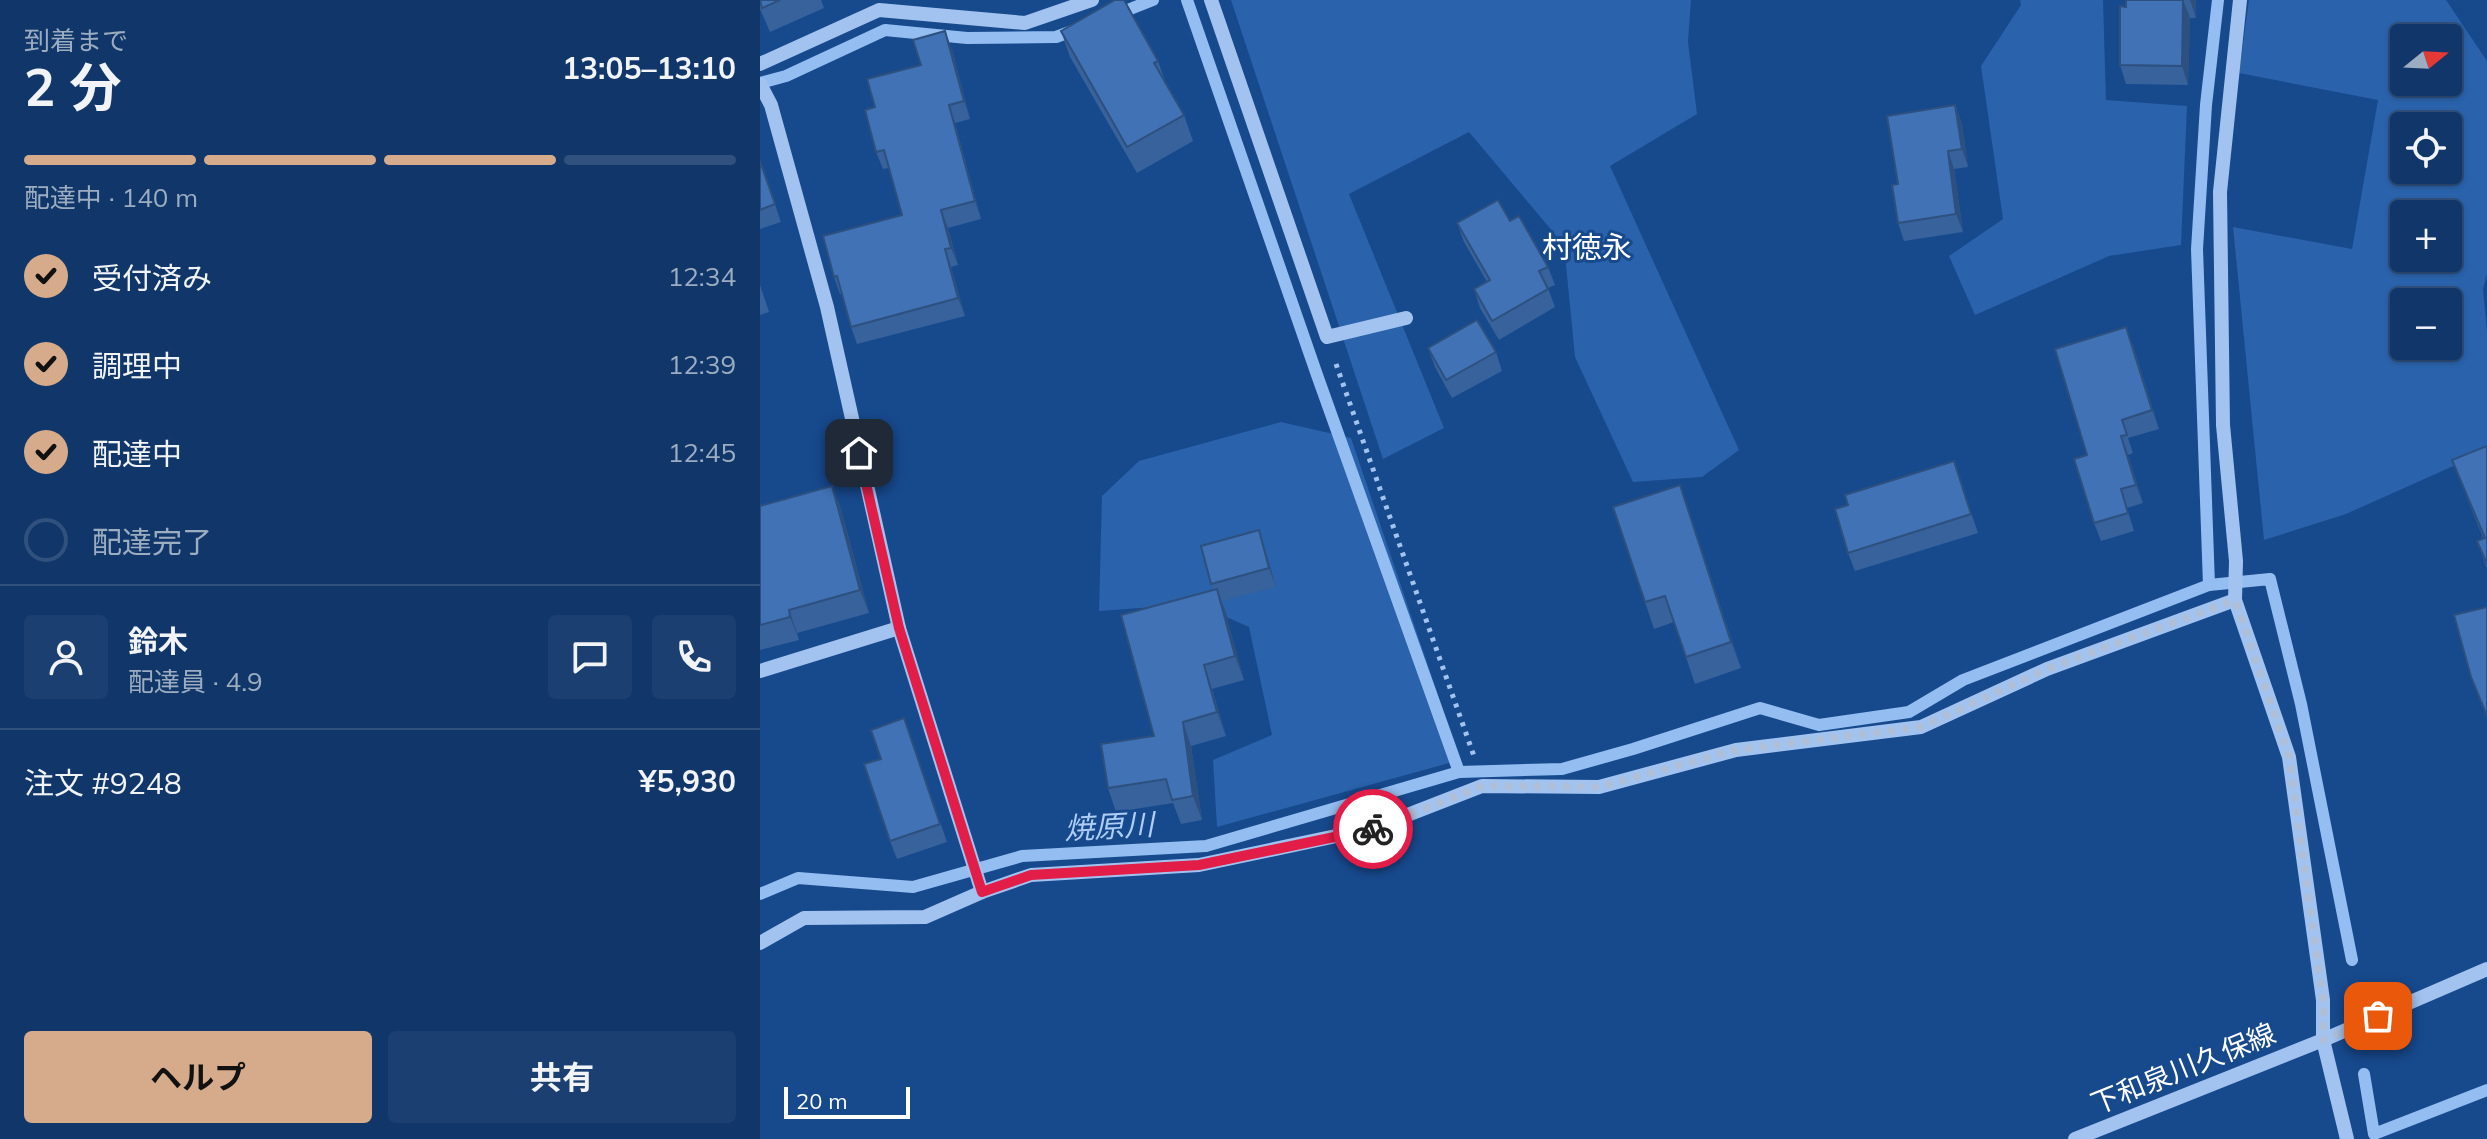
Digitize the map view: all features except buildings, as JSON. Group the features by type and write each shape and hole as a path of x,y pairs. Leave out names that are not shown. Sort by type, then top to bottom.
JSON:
{"street":[{"path":"760,64 879,10 1025,23 1092,0"},
{"path":"1211,0 1327,337 1406,318"},
{"path":"2240,0 2220,192 2223,425 2236,561 2235,600 2289,757 2323,1000 2323,1040 2347,1139"},
{"path":"760,84 771,105 827,307 899,628 982,892"},
{"path":"760,943 804,918 925,917 1031,875 1199,865 1374,828 1482,786 1599,787 1736,750 1921,727 2047,669 2235,600"},
{"path":"760,671 899,628"},
{"name":"下和泉川久保線","path":"2075,1139 2323,1040 2487,969"}],"path":[{"path":"1327,337 1473,751"}],"shaded area":[{"path":"1231,0 1691,0 1688,42 1697,114 1610,166 1739,450 1702,477 1633,482 1575,357 1564,245 1469,132 1349,194 1444,428 1383,459"},
{"path":"2020,0 2103,0 2106,100 2187,106 2181,245 2109,256 1975,315 1949,256 2003,219 1981,66 2021,5"},
{"path":"2249,0 2446,0 2487,61 2487,274 2483,289 2487,330 2487,451 2346,514 2264,540 2233,227 2352,249 2378,100 2239,73"},
{"path":"1281,422 1351,438 1460,760 1217,827 1213,760 1272,735 1249,627 1197,604 1099,611 1102,496 1139,461"}],"waterway":[{"path":"1115,15 1153,0"},
{"path":"1187,0 1459,772"},
{"name":"焼原川","path":"760,894 798,878 913,887 1022,856 1206,846 1459,772 1562,769 1760,708 1819,725 1909,712 1963,680 2209,585 2197,249 2206,105 2218,0"},
{"path":"760,83 786,76 885,30 967,38 1056,37 1075,30"},
{"path":"2209,585 2270,579 2301,704 2352,960"},
{"path":"2364,1074 2374,1134 2487,1090"}],"way so far":[{"path":"1373,829 1482,786 1599,787 1736,750 1921,727 2047,669 2235,600 2289,757 2323,1000 2323,1040 2378,1016"}],"district":[{"name":"村徳永","path":"1587,247"}],"route":[{"path":"859,453 899,628 982,892 1031,875 1199,865 1373,829"}]}
